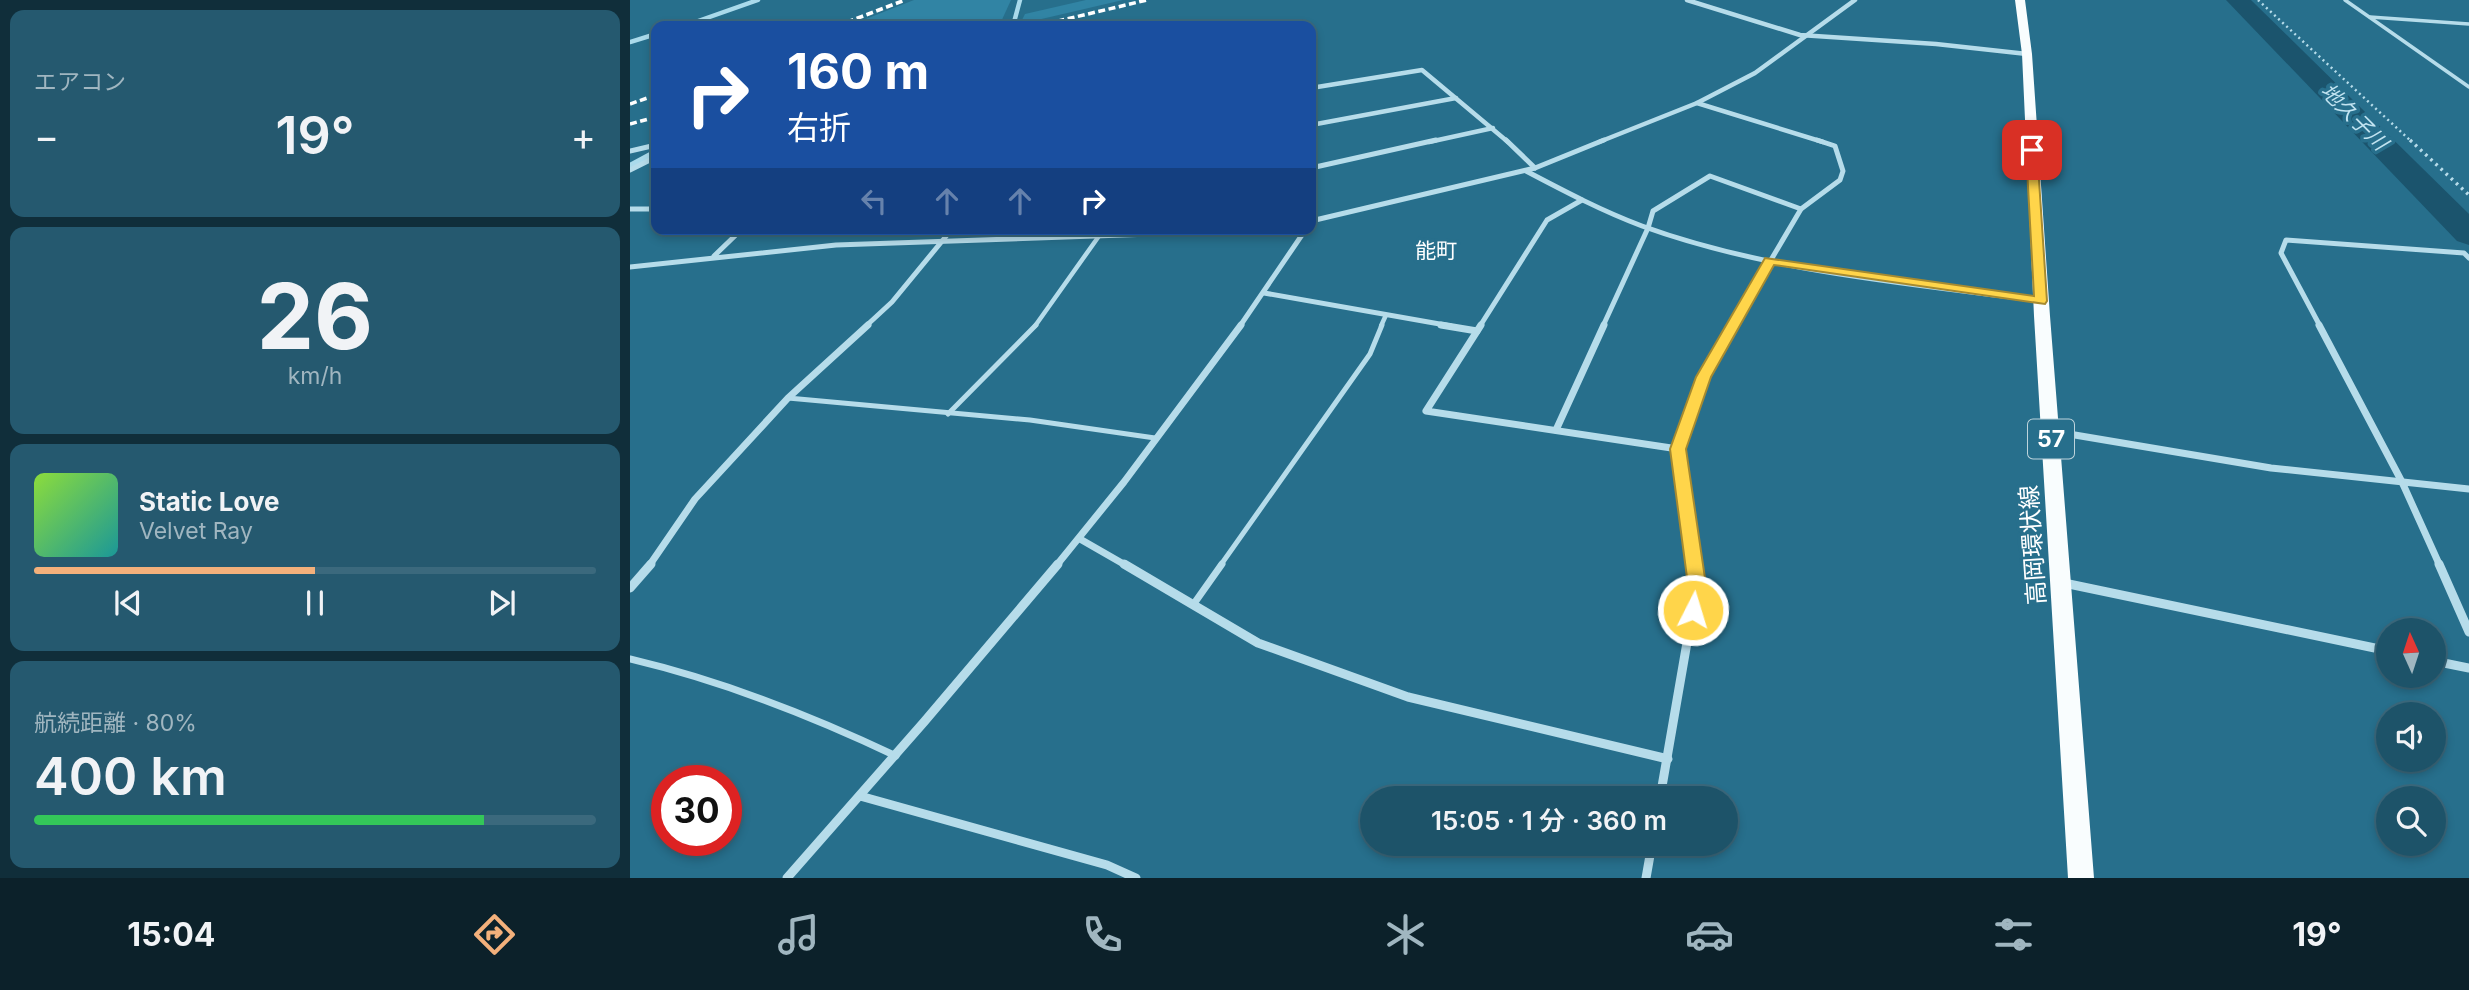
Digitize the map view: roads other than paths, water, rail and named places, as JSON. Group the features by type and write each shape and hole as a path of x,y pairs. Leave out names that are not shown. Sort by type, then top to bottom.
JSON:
{"main road":[{"name":"高岡環状線","path":"2020,0 2026,54 2081,878"}],"street":[{"path":"1687,0 1800,35 1936,44 2026,54"},
{"path":"1316,220 1535,168 1697,103 1755,73 1854,0"},
{"path":"1316,87 1422,70 1493,128 1535,168"},
{"path":"1316,124 1456,97"},
{"path":"1662,786 1697,585 1678,449 1703,377 1770,261 1801,209 1840,180 1843,172 1835,146 1697,103"},
{"path":"1316,167 1493,128"},
{"path":"630,151 651,146"},
{"path":"630,170 651,161"},
{"path":"1525,170 1582,200 1648,228 1770,261 2041,301"},
{"path":"1556,430 1648,228 1653,211 1710,176 1801,209"},
{"path":"1582,200 1547,220 1426,411 1678,449"},
{"path":"630,209 651,208"},
{"path":"713,257 736,235"},
{"path":"630,588 655,560 695,499 788,398 892,302 949,235"},
{"path":"630,267 836,245 1117,235"},
{"path":"788,878 896,756 1080,539 1265,293 1302,235"},
{"path":"2469,258 2464,253 2287,240 2281,253 2402,482 2469,632"},
{"path":"1265,293 1477,331"},
{"path":"2050,431 2271,468 2469,489"},
{"path":"1080,539 1258,643 1408,696 1668,759"},
{"path":"2060,583 2376,648"},
{"path":"2446,663 2469,668"},
{"path":"860,796 1107,865 1136,878"},
{"path":"1646,878 1650,856"}],"lane":[{"path":"2345,0 2469,87"},
{"path":"2367,16 2469,24"},
{"path":"948,414 1040,321 1099,236"},
{"path":"1193,605 1370,354 1386,315"},
{"path":"788,398 1030,420 1155,438"},
{"path":"630,659 694,673 780,704 817,718 896,756"}],"waterway":[{"path":"698,21 758,0"},
{"path":"1014,21 1020,0"},
{"name":"地久子川","path":"2238,0 2469,234"},
{"path":"630,42 651,36"},
{"path":"630,166 651,155"}],"railway":[{"path":"850,21 905,0"},
{"path":"1058,21 1147,0"},
{"path":"630,104 651,97"},
{"path":"630,124 651,118"}],"district":[{"name":"能町","path":"1436,251"}]}
